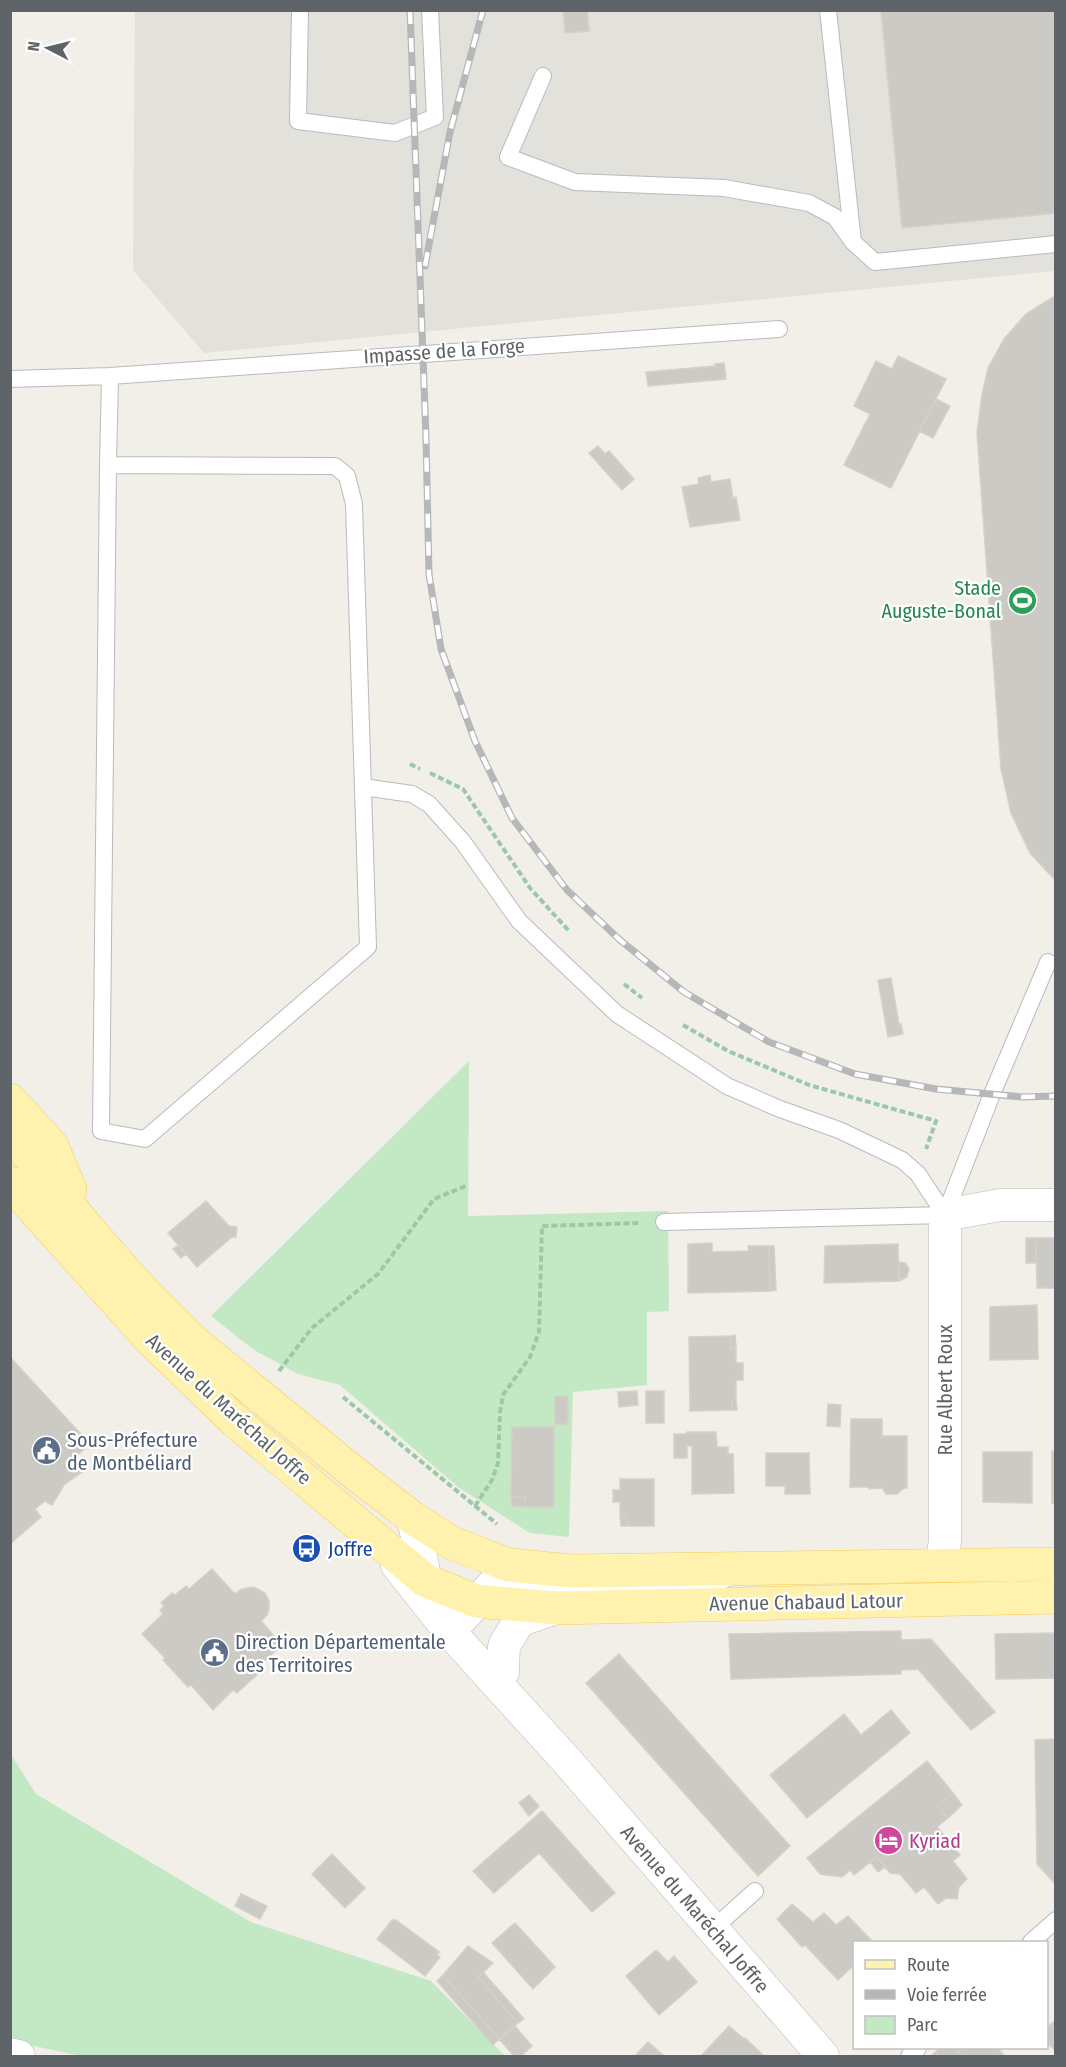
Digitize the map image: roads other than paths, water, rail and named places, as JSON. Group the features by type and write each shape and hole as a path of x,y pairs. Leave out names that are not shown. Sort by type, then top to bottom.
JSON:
{"main road":[{"path":"10,1100 52,1146 88,1229"},
{"name":"Avenue du Maréchal Joffre","path":"10,1132 88,1229 139,1287 194,1342 358,1476 413,1518 452,1543 509,1564 558,1570"},
{"name":"Avenue du Maréchal Joffre","path":"10,1183 149,1338 236,1421 384,1547"},
{"name":"Avenue Chabaud Latour","path":"384,1547 426,1581 463,1616 556,1608 1056,1597"},
{"name":"Avenue Chabaud Latour","path":"558,1570 1056,1564"}],"street":[{"path":"945,1215 1000,1205 1056,1205"},
{"name":"Rue Albert Roux","path":"941,1565 945,1541 945,1215"},
{"path":"413,1518 426,1581"},
{"name":"Avenue du Maréchal Joffre","path":"384,1547 463,1616 567,1761"},
{"path":"463,1616 497,1580 557,1591 613,1593 683,1588 731,1569"},
{"name":"Avenue Chabaud Latour","path":"503,1672 504,1646 519,1621 556,1608"},
{"name":"Avenue du Maréchal Joffre","path":"463,1616 567,1761 823,2056"},
{"path":"10,2054 19,2056"}],"lane":[{"path":"300,10 298,121 395,133 435,117 430,10"},
{"path":"828,10 853,242"},
{"path":"543,76 508,157 575,182 724,188 809,203 835,217 853,242 875,262 1056,244"},
{"name":"Impasse de la Forge","path":"10,378 110,376 779,329"},
{"path":"108,465 335,466 347,476 354,504 368,947 145,1139 101,1131 108,465 110,376"},
{"path":"363,787 412,794 429,804 463,842 519,921 617,1014 727,1086 780,1109 839,1130 902,1160 918,1174 945,1215"},
{"path":"945,1215 992,1094 1048,962"},
{"path":"664,1222 945,1215"},
{"path":"713,1929 755,1891"},
{"path":"1032,1941 1056,1920"}],"railway":[{"path":"410,10 429,574 441,649 475,741 512,818 567,890 620,940 684,992 769,1042 855,1074 936,1089 1022,1097 1056,1096"},
{"path":"425,266 450,132 483,10"}],"place":[{"name":"Stade Auguste-Bonal","path":"1022,600"},
{"name":"Sous-Préfecture de Montbéliard","path":"46,1451"},
{"name":"Joffre","path":"307,1549"},
{"name":"Direction Départementale des Territoires","path":"214,1653"},
{"name":"Kyriad","path":"888,1841"}]}
